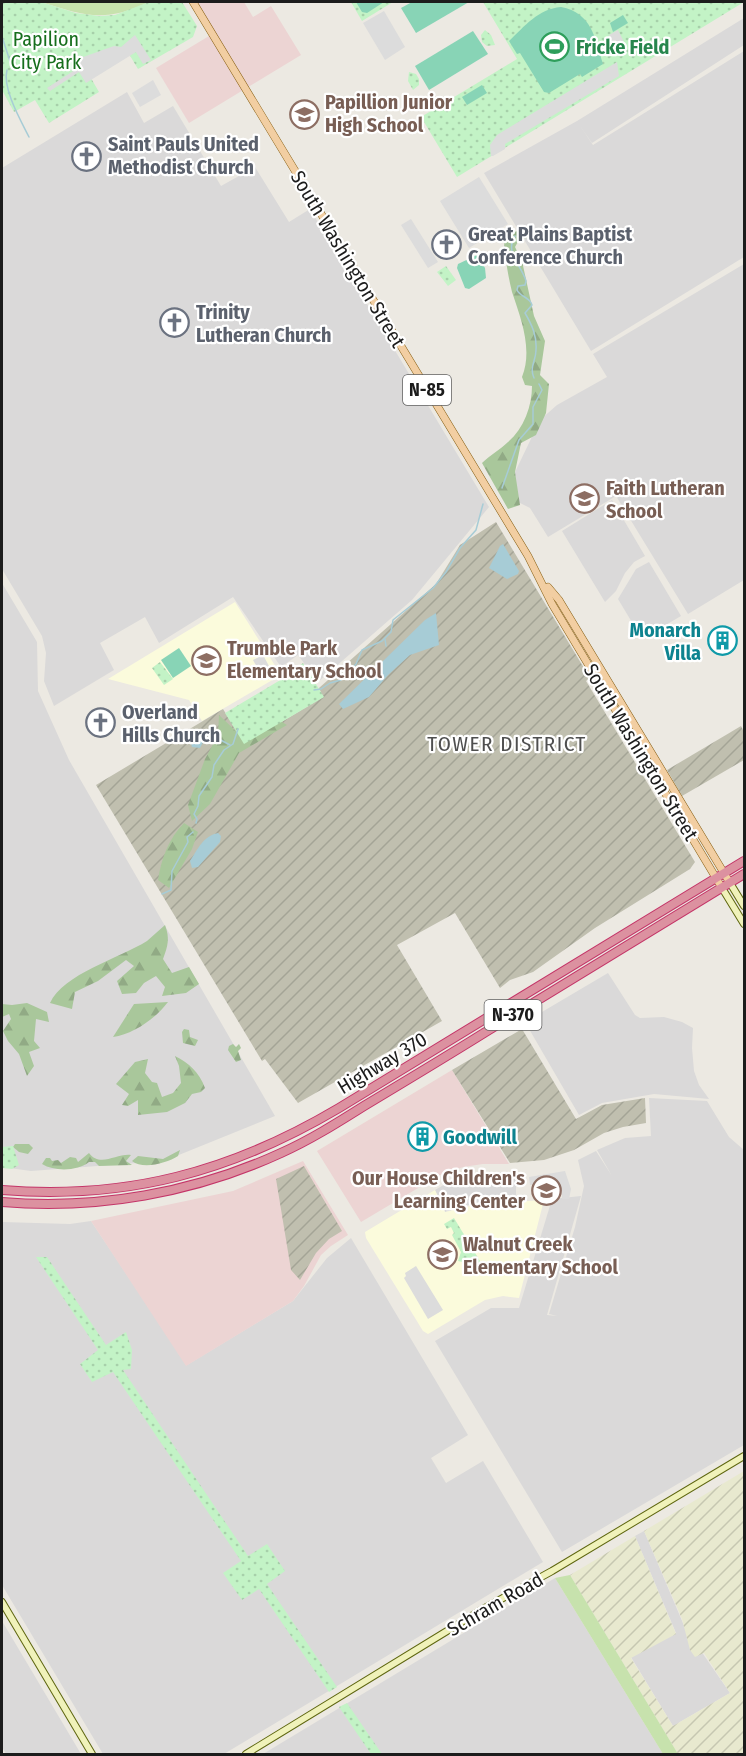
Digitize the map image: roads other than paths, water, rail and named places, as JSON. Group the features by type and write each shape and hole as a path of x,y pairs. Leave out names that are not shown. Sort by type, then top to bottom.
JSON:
{"highway":[{"name":"Highway 370","path":"2,1190 74,1192 148,1184 237,1159 300,1135 390,1077 719,883 744,861"},
{"path":"727,878 744,866"},
{"name":"Highway 370","path":"727,878 744,874"},
{"name":"Highway 370","path":"2,1202 39,1204 88,1202 144,1196 242,1169 303,1142 648,933 719,883"},
{"path":"190,1185 290,1142 300,1135"}],"main road":[{"name":"South Washington Street","path":"194,2 541,578 552,604 744,924"},
{"name":"South Washington Street","path":"541,578 559,600 744,906"},
{"name":"Schram Road","path":"246,1755 483,1609 547,1574 744,1456"},
{"path":"2,1602 92,1755"}],"water":[{"path":"503,544 519,571 518,574 507,579 489,568"},
{"path":"436,613 439,645 410,655 369,697 343,709 339,704 425,620"},
{"path":"210,729 200,748 192,747 191,743"},
{"path":"218,833 221,836 220,842 198,867 192,868 190,861 201,844 208,837"}],"waterway":[{"path":"2,37 10,61"},
{"path":"7,70 7,86 17,114 29,137"},
{"path":"515,236 512,242 513,253 526,281 525,285 518,286 517,290 532,305 525,313 536,340 536,354 532,367 534,378"},
{"path":"502,488 519,440 533,424 533,407 542,390 539,384"},
{"path":"314,690 341,680 356,664 362,650 382,641 391,632 393,620 433,588 446,572 460,548 476,530 483,504"},
{"path":"385,639 386,646"},
{"path":"196,823 197,819 194,814 199,796 212,777 214,765 224,750 233,744 238,729"},
{"path":"215,737 230,745"},
{"path":"162,894 171,890 172,871 188,842 187,837 193,832"}],"place":[{"name":"Fricke Field","path":"555,47"},
{"name":"Papillion Junior High School","path":"304,114"},
{"name":"Saint Pauls United Methodist Church","path":"87,156"},
{"name":"Great Plains Baptist Conference Church","path":"447,245"},
{"name":"Trinity Lutheran Church","path":"175,323"},
{"name":"Faith Lutheran School","path":"585,499"},
{"name":"Monarch Villa","path":"722,641"},
{"name":"Trumble Park Elementary School","path":"206,660"},
{"name":"Overland Hills Church","path":"101,723"},
{"name":"Goodwill","path":"422,1137"},
{"name":"Our House Children's Learning Center","path":"546,1190"},
{"name":"Walnut Creek Elementary School","path":"442,1255"}],"district":[{"name":"TOWER DISTRICT","path":"507,744"}],"park label":[{"name":"Papilion City Park","path":"46,50"}]}
